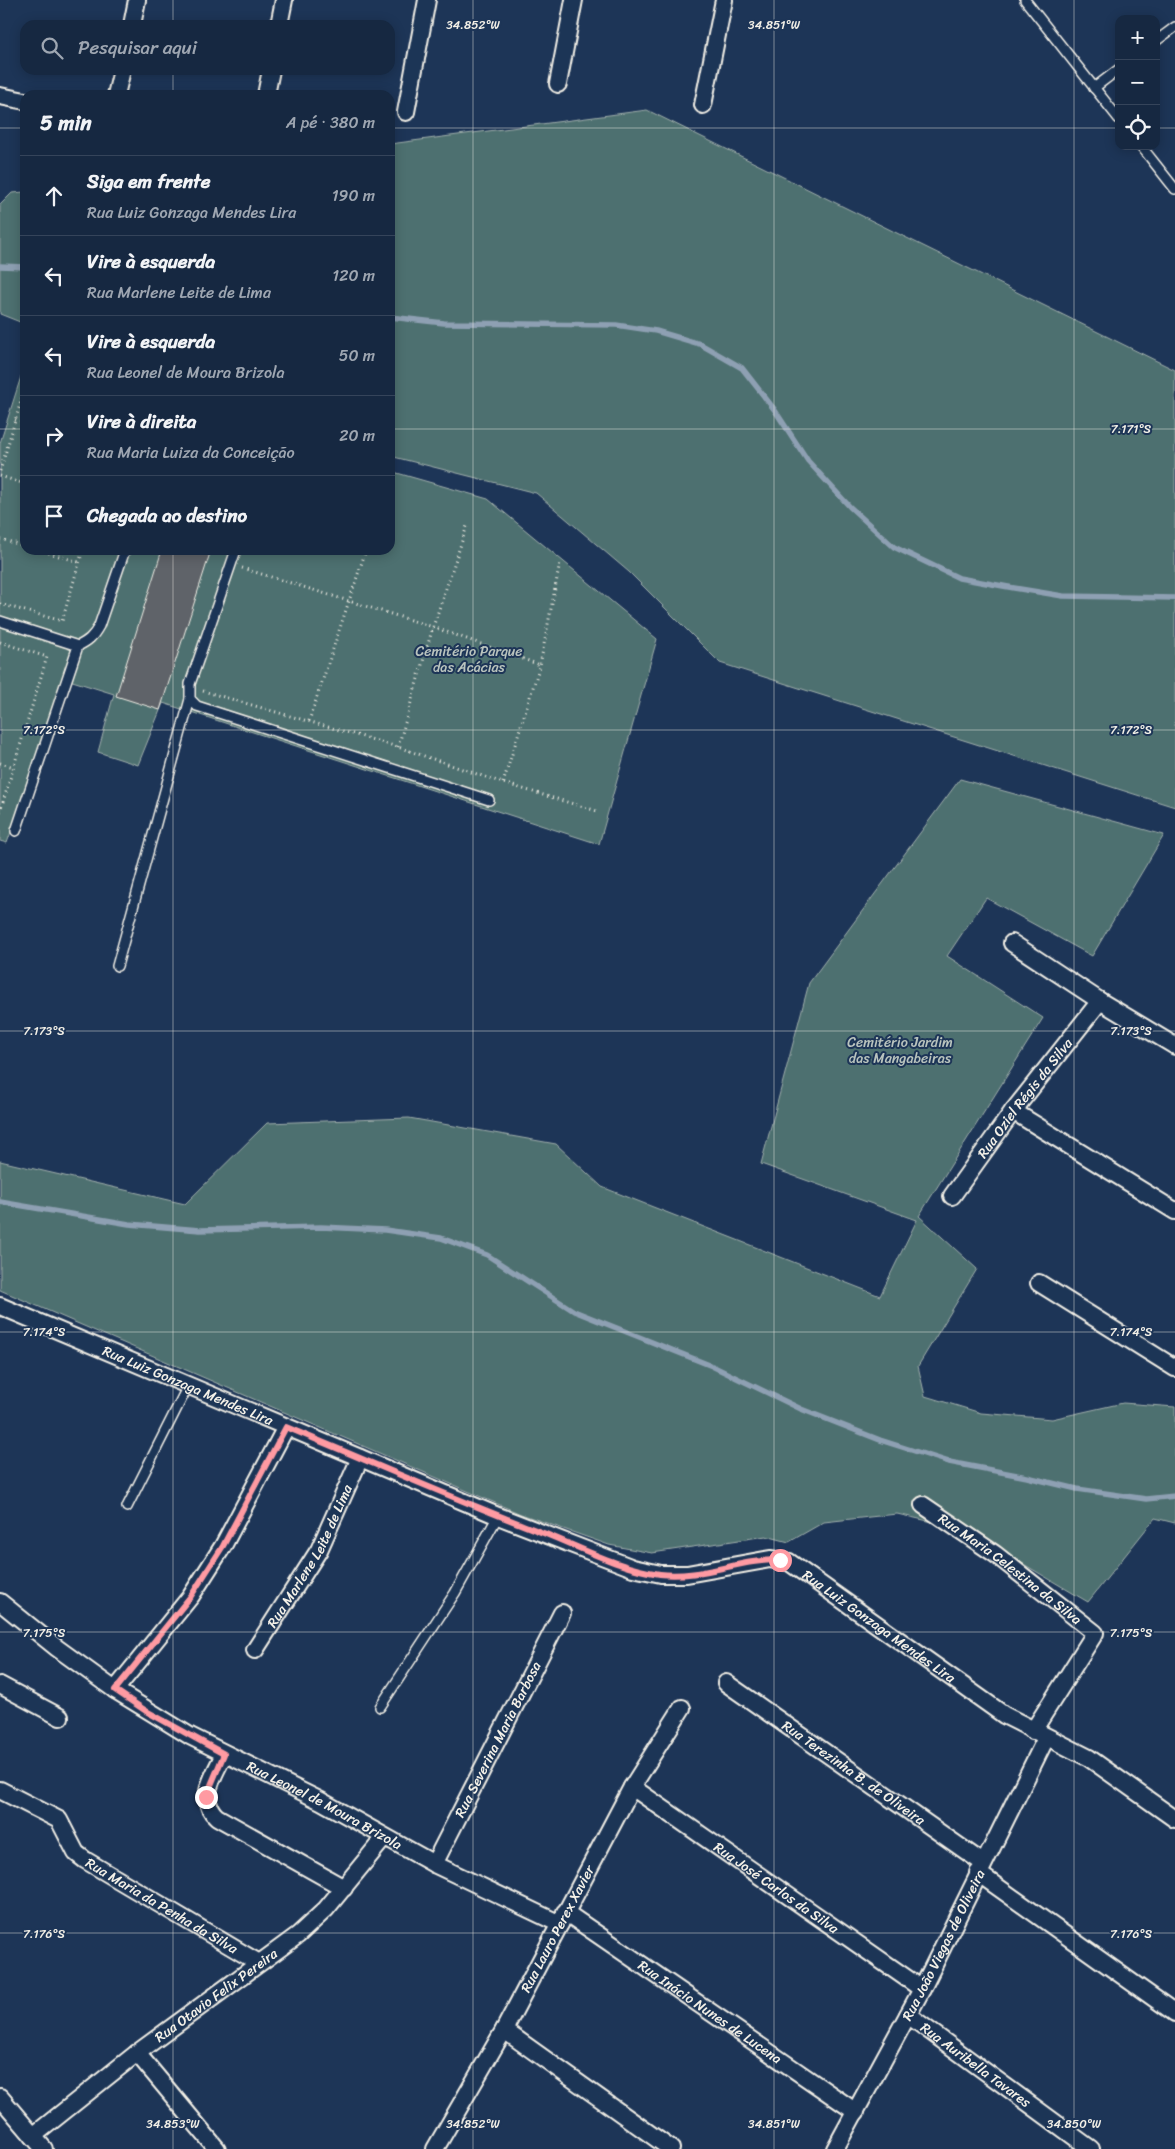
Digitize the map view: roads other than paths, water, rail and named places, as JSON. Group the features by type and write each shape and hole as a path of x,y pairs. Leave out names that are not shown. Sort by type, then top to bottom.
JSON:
{"street":[{"path":"133,20 137,0"},
{"path":"280,20 284,0"},
{"path":"406,112 428,0"},
{"path":"558,84 574,0"},
{"path":"703,105 724,0"},
{"path":"117,90 121,75"},
{"path":"267,90 270,75"},
{"path":"0,96 20,100"},
{"path":"1012,942 1100,1001 1175,1046"},
{"name":"Rua Oziel Régis da Silva","path":"952,1196 1013,1111 1100,1001"},
{"path":"1013,1111 1175,1211"},
{"path":"1039,1282 1175,1368"},
{"name":"Rua Luiz Gonzaga Mendes Lira","path":"0,1306 189,1384 498,1516 633,1568 661,1574 687,1574 770,1559 789,1562 1004,1715 1040,1735 1089,1758 1175,1819"},
{"path":"115,1690 191,1596 223,1546 286,1427"},
{"name":"Rua Marlene Leite de Lima","path":"254,1650 319,1550 360,1458"},
{"name":"Rua Maria Celestina da Silva","path":"924,1505 995,1554 1095,1633"},
{"name":"Rua Leonel de Moura Brizola","path":"0,1602 57,1648 115,1690 161,1719 224,1754 321,1801 384,1838 434,1864 562,1918"},
{"name":"Rua Severina Maria Barbosa","path":"434,1864 562,1613"},
{"name":"Rua João Viegas de Oliveira","path":"835,2149 922,1989 981,1868 1040,1735 1095,1633"},
{"name":"Rua Terezinha B. de Oliveira","path":"726,1683 981,1868 1175,2013"},
{"path":"0,1685 60,1717"},
{"name":"Rua Lauro Perex Xavier","path":"435,2149 504,2030 632,1787 682,1708"},
{"path":"224,1754 208,1789 206,1803 209,1811 344,1888"},
{"name":"Rua José Carlos da Silva","path":"632,1787 922,1989"},
{"name":"Rua Maria da Penha da Silva","path":"0,1790 59,1820 76,1853 85,1860 259,1963"},
{"name":"Rua Otavio Felix Pereira","path":"38,2145 137,2053 298,1934 344,1888 384,1838"},
{"name":"Rua Inácio Nunes de Lucena","path":"562,1918 856,2112"},
{"name":"Rua Auribella Tavares","path":"908,2015 1091,2149"},
{"path":"504,2030 671,2149"},
{"path":"137,2053 217,2149"},
{"path":"0,2097 38,2145"}],"lane":[{"path":"1025,0 1115,114"},
{"path":"1160,38 1175,26"},
{"path":"1094,88 1115,72"},
{"path":"1144,150 1175,189"},
{"path":"16,832 78,646 94,636 99,626 123,555"},
{"path":"117,966 190,698 190,684 234,555"},
{"path":"0,621 78,646"},
{"path":"190,698 197,706 489,800"},
{"path":"127,1507 189,1384"},
{"path":"380,1707 455,1593 498,1516"}],"waterway":[{"path":"0,266 20,267"},
{"path":"395,318 444,323 616,325 656,331 700,344 742,368 774,409 808,461 850,507 894,547 959,578 1014,588 1063,596 1175,598"},
{"path":"0,1202 129,1224 200,1230 321,1227 385,1230 441,1238 487,1255 574,1311 712,1366 801,1409 880,1440 949,1462 1077,1489 1146,1499 1175,1496"}],"park label":[{"name":"Cemitério Parque das Acácias","path":"469,660"},
{"name":"Cemitério Jardim das Mangabeiras","path":"900,1050"}]}
